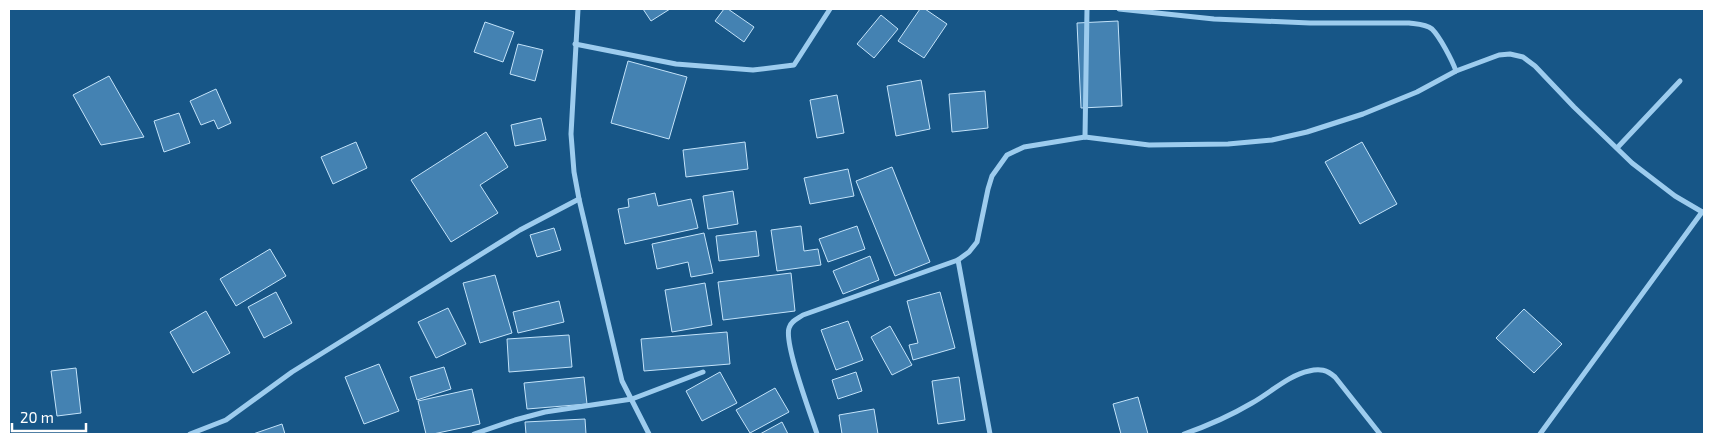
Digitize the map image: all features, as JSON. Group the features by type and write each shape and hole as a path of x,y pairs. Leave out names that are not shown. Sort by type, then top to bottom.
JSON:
{"street":[{"path":"578,9 571,134 574,172 622,381 649,434"},
{"path":"575,44 676,64 753,70 794,65 830,9"},
{"path":"1085,137 1087,9"},
{"path":"1119,9 1214,19 1310,23 1422,24 1432,29 1450,57 1456,71"},
{"path":"817,434 789,344 789,327 792,322 803,315 958,260 977,242 992,176 1007,156 1024,147 1085,137 1149,145 1228,144 1272,140 1307,132 1363,114 1417,92 1456,71 1499,55 1510,54 1523,57 1535,66 1632,163 1675,196 1703,213 1540,434"},
{"path":"1617,148 1680,81"},
{"path":"190,434 226,420 292,372 520,230 579,199"},
{"path":"958,260 990,434"},
{"path":"1184,434 1207,426 1250,404 1285,382 1307,371 1316,369 1327,371 1335,377 1380,434"},
{"path":"474,434 545,412 632,399 703,372"}],"building":[{"path":"643,9 670,9 651,21"},
{"path":"724,9 728,9 754,27 744,42 715,21"},
{"path":"920,9 925,9 947,24 924,58 898,41"},
{"path":"881,15 898,29 874,58 857,44"},
{"path":"1118,21 1122,106 1081,108 1077,23"},
{"path":"485,22 514,32 503,62 474,52"},
{"path":"518,44 543,50 535,81 510,74"},
{"path":"628,61 687,77 669,139 611,123"},
{"path":"109,76 144,137 101,145 73,95"},
{"path":"921,80 930,129 896,136 887,86"},
{"path":"216,89 231,123 218,129 214,120 201,125 190,101"},
{"path":"985,91 988,128 952,132 949,94"},
{"path":"837,95 844,133 817,138 810,100"},
{"path":"179,113 190,143 164,152 154,121"},
{"path":"541,118 546,140 515,146 511,125"},
{"path":"486,132 508,167 480,185 498,213 451,242 411,180"},
{"path":"356,142 367,168 333,184 321,157"},
{"path":"745,142 748,169 686,177 683,150"},
{"path":"1362,142 1397,204 1360,224 1325,162"},
{"path":"892,167 930,262 895,276 856,181"},
{"path":"848,169 854,196 810,204 804,178"},
{"path":"733,191 738,224 708,229 703,196"},
{"path":"655,193 658,206 691,199 698,228 625,244 618,209 629,207 628,199"},
{"path":"801,226 804,251 818,249 821,265 777,271 771,230"},
{"path":"857,226 865,249 828,262 819,239"},
{"path":"554,228 561,250 537,257 530,235"},
{"path":"756,231 759,256 719,261 716,236"},
{"path":"704,233 713,273 691,277 688,262 657,269 652,244"},
{"path":"270,249 286,276 236,306 220,279"},
{"path":"870,256 879,280 843,294 833,271"},
{"path":"791,273 795,311 723,320 718,282"},
{"path":"495,275 512,333 480,343 463,283"},
{"path":"705,283 712,325 672,332 665,290"},
{"path":"276,292 292,323 264,338 248,307"},
{"path":"940,292 955,348 913,360 909,345 918,343 907,301"},
{"path":"559,301 564,322 518,333 513,312"},
{"path":"448,308 466,344 436,358 418,322"},
{"path":"1524,309 1562,344 1534,373 1496,338"},
{"path":"206,311 230,353 193,373 170,332"},
{"path":"848,321 863,360 836,370 821,330"},
{"path":"890,326 912,365 892,375 871,337"},
{"path":"727,332 730,364 644,371 641,339"},
{"path":"569,335 572,367 509,372 507,339"},
{"path":"379,364 399,411 364,424 345,377"},
{"path":"444,367 451,389 417,400 410,377"},
{"path":"76,368 81,413 57,416 51,371"},
{"path":"720,372 737,403 702,421 686,391"},
{"path":"856,372 862,391 838,399 832,380"},
{"path":"584,377 587,404 527,409 524,383"},
{"path":"959,377 965,420 938,424 932,381"},
{"path":"775,388 789,412 750,433 736,410"},
{"path":"472,389 480,424 426,434 418,401"},
{"path":"1138,397 1148,434 1121,434 1113,404"},
{"path":"874,409 878,434 842,434 839,415"},
{"path":"585,419 586,434 526,434 525,422"},
{"path":"782,422 788,434 760,434"},
{"path":"282,424 285,434 253,434"}]}
